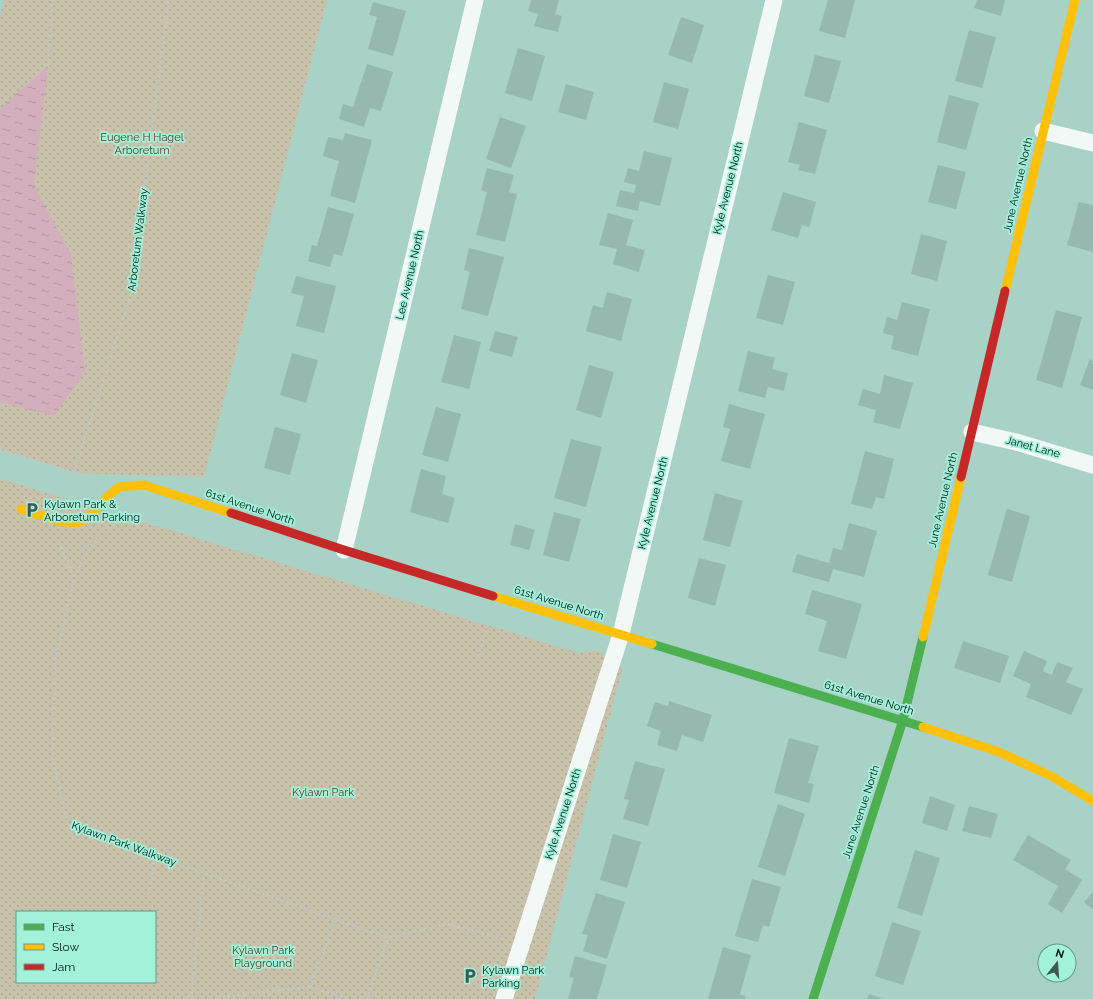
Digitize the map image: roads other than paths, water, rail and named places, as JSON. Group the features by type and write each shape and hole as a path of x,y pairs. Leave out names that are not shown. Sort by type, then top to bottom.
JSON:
{"street":[{"name":"Lee Avenue North","path":"344,550 475,0"},
{"name":"Kyle Avenue North","path":"504,999 621,634 774,0"},
{"name":"June Avenue North","path":"813,999 903,720 1075,0"},
{"path":"1043,131 1093,143"},
{"name":"Janet Lane","path":"972,432 1016,442 1093,465"},
{"name":"61st Avenue North","path":"21,509 62,522 79,523 92,514 120,487 144,485 344,550 946,734 999,752 1051,776 1093,801"}],"water":[{"path":"48,66 34,186 71,254 85,372 54,416 0,402 0,108"}],"place":[{"name":"Kylawn Park & Arboretum Parking","path":"32,510"},
{"name":"Kylawn Park Parking","path":"470,976"}],"park label":[{"name":"Eugene H Hagel Arboretum","path":"142,143"},
{"name":"Kylawn Park","path":"323,792"},
{"name":"Kylawn Park Playground","path":"263,956"}]}
